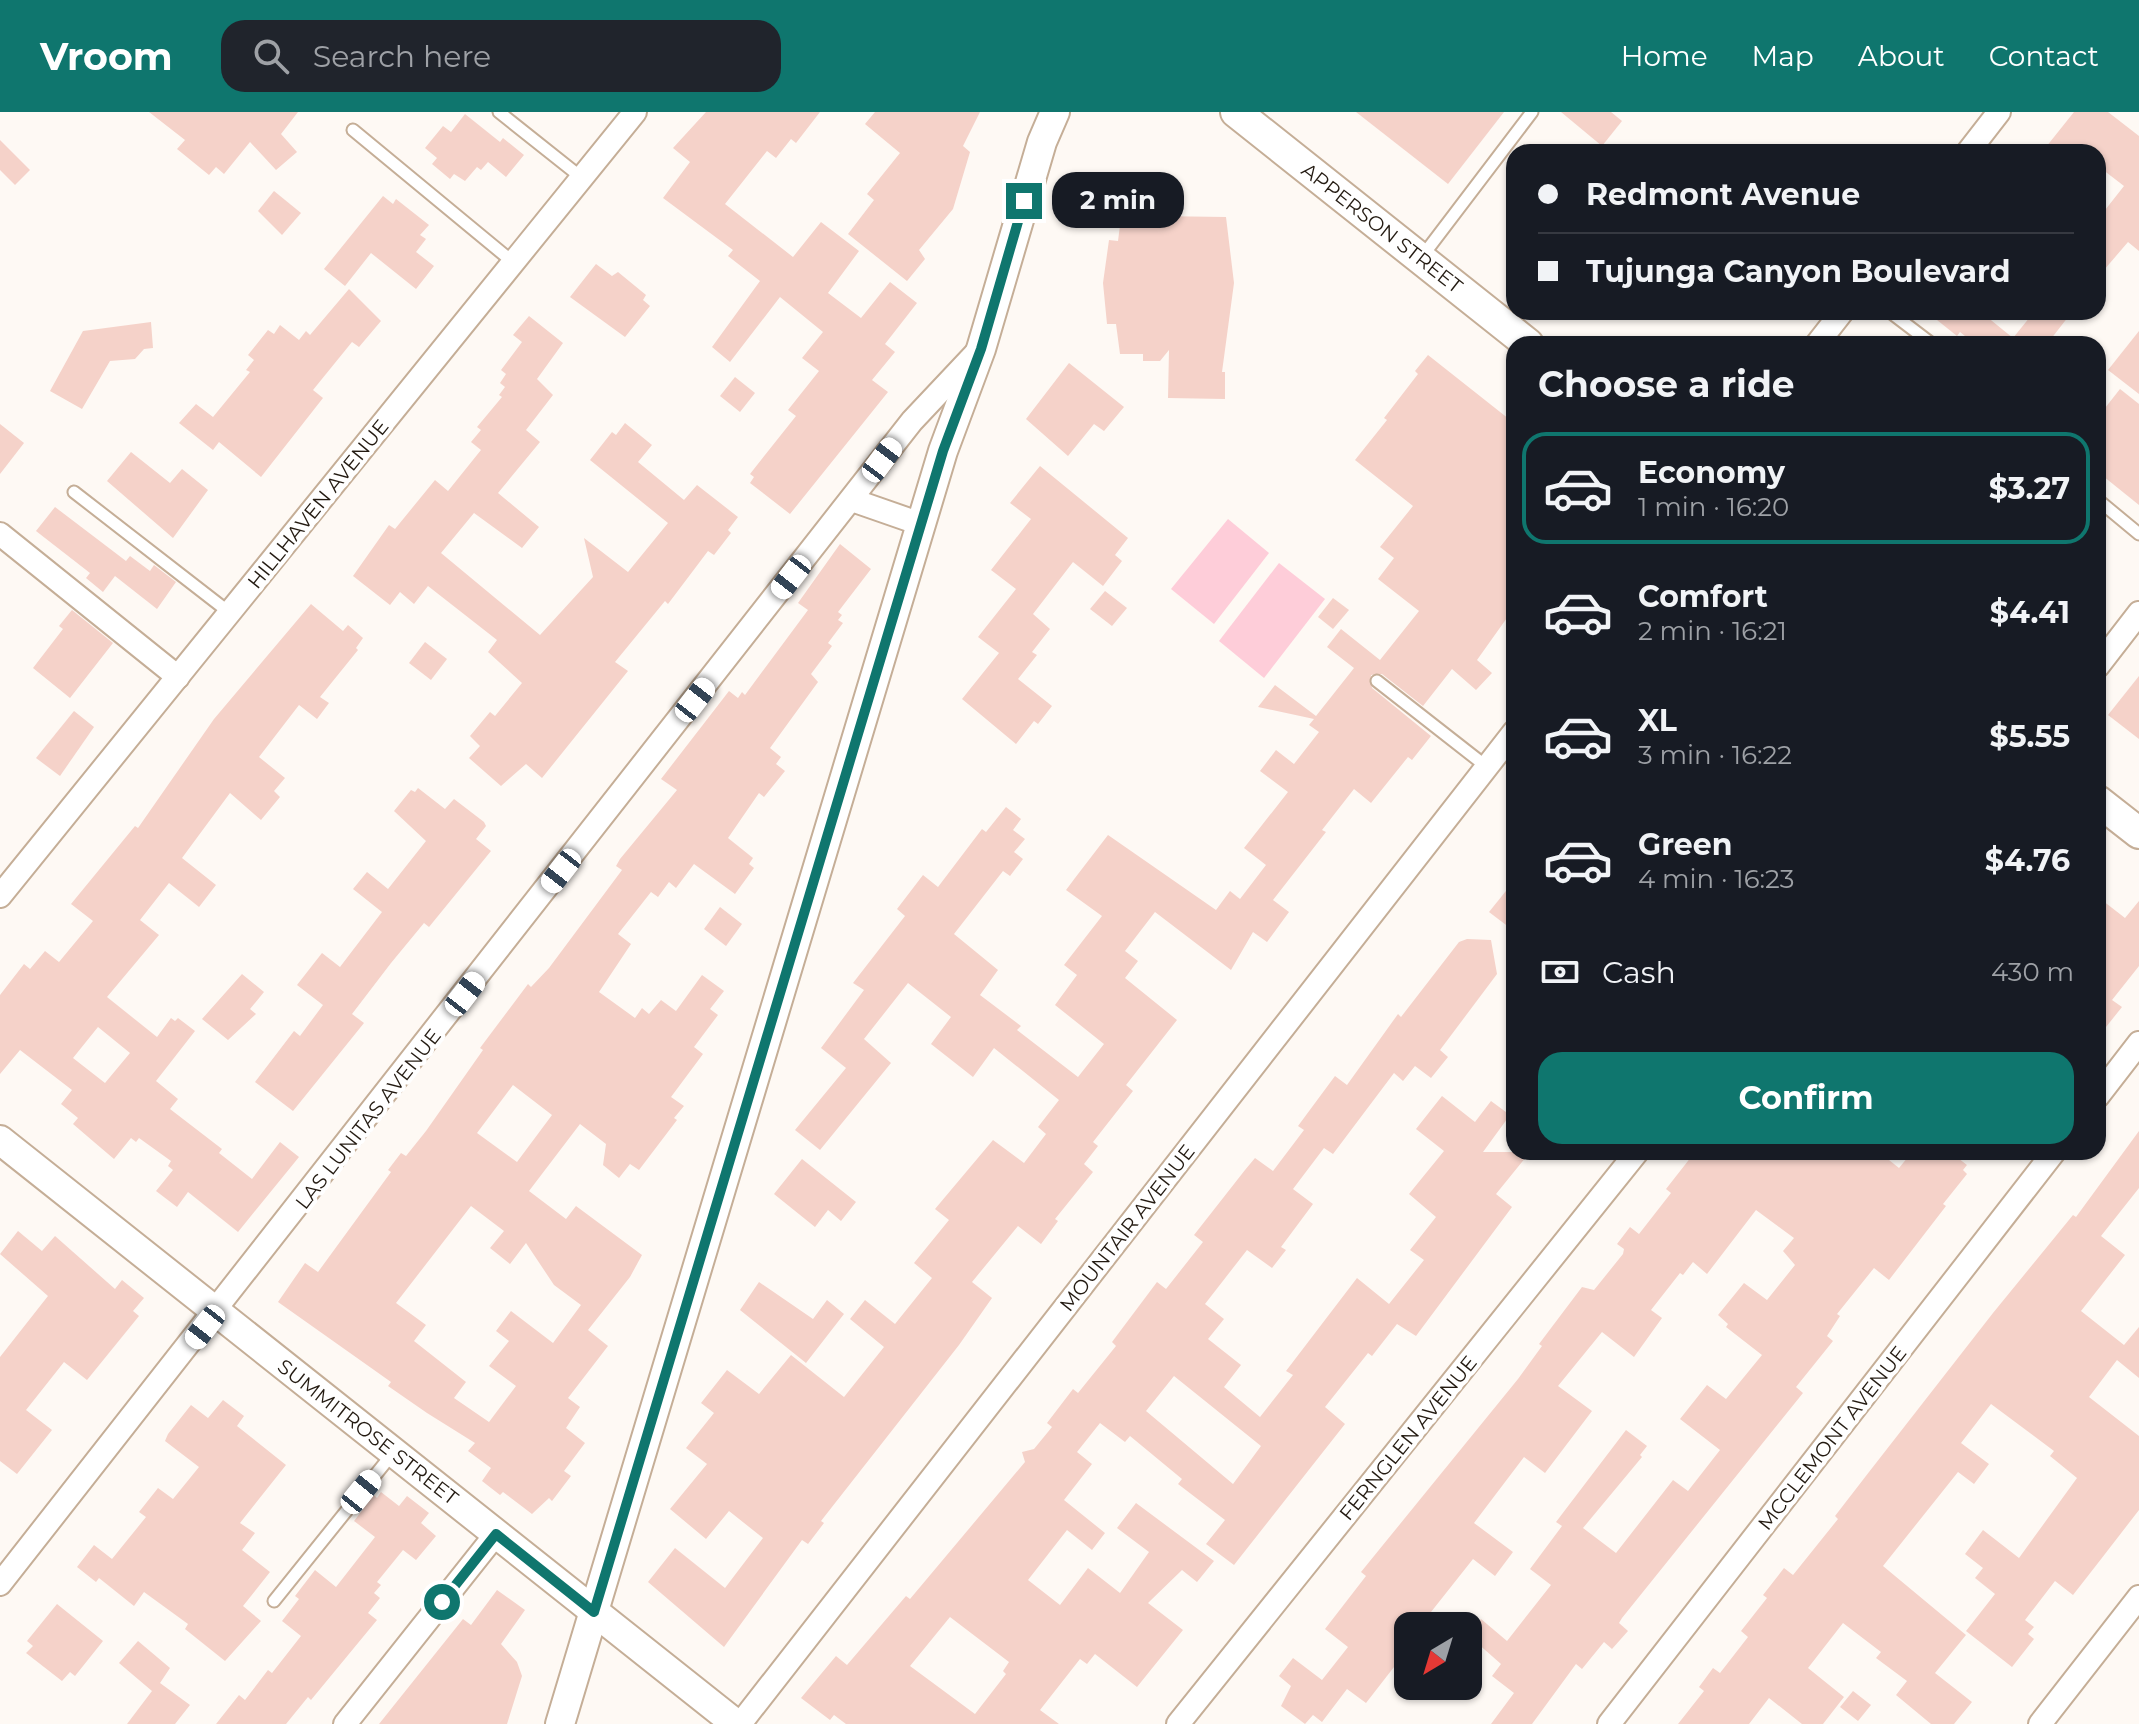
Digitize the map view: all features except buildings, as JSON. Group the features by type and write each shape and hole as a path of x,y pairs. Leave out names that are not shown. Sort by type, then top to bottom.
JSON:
{"main road":[{"name":"APPERSON STREET","path":"1236,112 1518,336"},
{"path":"2106,807 2139,833"}],"street":[{"name":"HILLHAVEN AVENUE","path":"0,896 635,112"},
{"path":"560,1724 943,451 981,349 1042,142 1055,112"},
{"path":"1974,144 1999,112"},
{"path":"1823,336 1836,320"},
{"name":"LAS LUNITAS AVENUE","path":"0,1584 217,1312 912,421 981,349"},
{"path":"852,500 921,524"},
{"path":"0,534 178,677"},
{"path":"2106,656 2139,613"},
{"name":"MOUNTAIR AVENUE","path":"738,1724 1506,742"},
{"path":"2106,1086 2139,1043"},
{"name":"SUMMITROSE STREET","path":"0,1140 738,1724"},
{"name":"FERNGLEN AVENUE","path":"1178,1724 1631,1160"},
{"name":"MCCLEMONT AVENUE","path":"1613,1722 2048,1160"},
{"path":"345,1724 496,1534"},
{"path":"2040,1724 2139,1597"}],"lane":[{"path":"499,112 582,178"},
{"path":"1508,144 1532,112"},
{"path":"353,130 514,263"},
{"path":"1421,259 1506,146"},
{"path":"1900,320 1922,336"},
{"path":"74,492 230,613"},
{"path":"2106,507 2139,534"},
{"path":"1377,681 1487,767"},
{"path":"274,1601 394,1452"}],"shaded area":[{"path":"1228,519 1269,553 1214,624 1171,589"},
{"path":"1279,563 1325,599 1264,678 1219,641"}],"route":[{"path":"442,1602 496,1534 594,1612 943,451 981,349 1024,201"}]}
